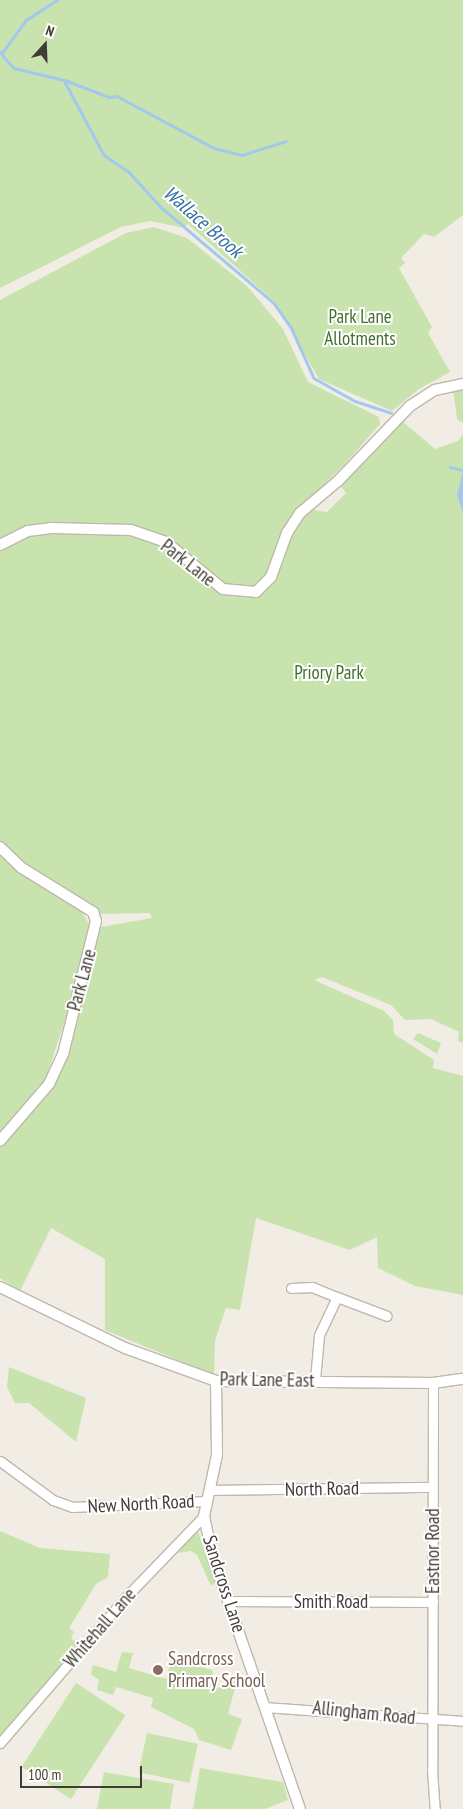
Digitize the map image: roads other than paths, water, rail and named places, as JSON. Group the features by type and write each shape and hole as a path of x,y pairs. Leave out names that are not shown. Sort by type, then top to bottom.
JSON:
{"street":[{"name":"Park Lane","path":"0,545 28,531 52,528 131,530 166,542 223,589 256,592 271,577 287,533 300,513 338,481 410,406 435,390 463,384"},
{"name":"Park Lane","path":"0,847 22,868 92,912 96,921 63,1054 49,1084 0,1141"},
{"name":"Park Lane East","path":"0,1287 125,1348 216,1381 316,1380 433,1383 463,1379"},
{"path":"291,1288 312,1287 387,1316"},
{"path":"316,1380 318,1335 337,1297"},
{"name":"Sandcross Lane","path":"216,1381 219,1424 211,1490 206,1501 204,1516 212,1555 266,1706 300,1809"},
{"name":"Eastnor Road","path":"433,1383 432,1720 435,1809"},
{"name":"New North Road","path":"0,1462 53,1500 72,1507 206,1501"},
{"name":"North Road","path":"211,1490 432,1487"},
{"name":"Whitehall Lane","path":"0,1743 131,1591 204,1516"},
{"name":"Smith Road","path":"229,1601 433,1602"},
{"name":"Allingham Road","path":"266,1706 463,1721"}],"water":[{"path":"463,471 463,513 457,495"}],"waterway":[{"path":"2,53 26,20 57,0"},
{"name":"Wallace Brook","path":"0,52 14,68 64,80 104,155 129,172 162,208 274,303 291,327 314,378 355,401 391,413"},
{"path":"65,80 109,97 117,96 214,148 242,155 286,141"},
{"path":"450,467 463,470"}],"place":[{"name":"Sandcross Primary School","path":"158,1670"}],"park label":[{"name":"Park Lane Allotments","path":"360,328"},
{"name":"Priory Park","path":"329,673"}]}
